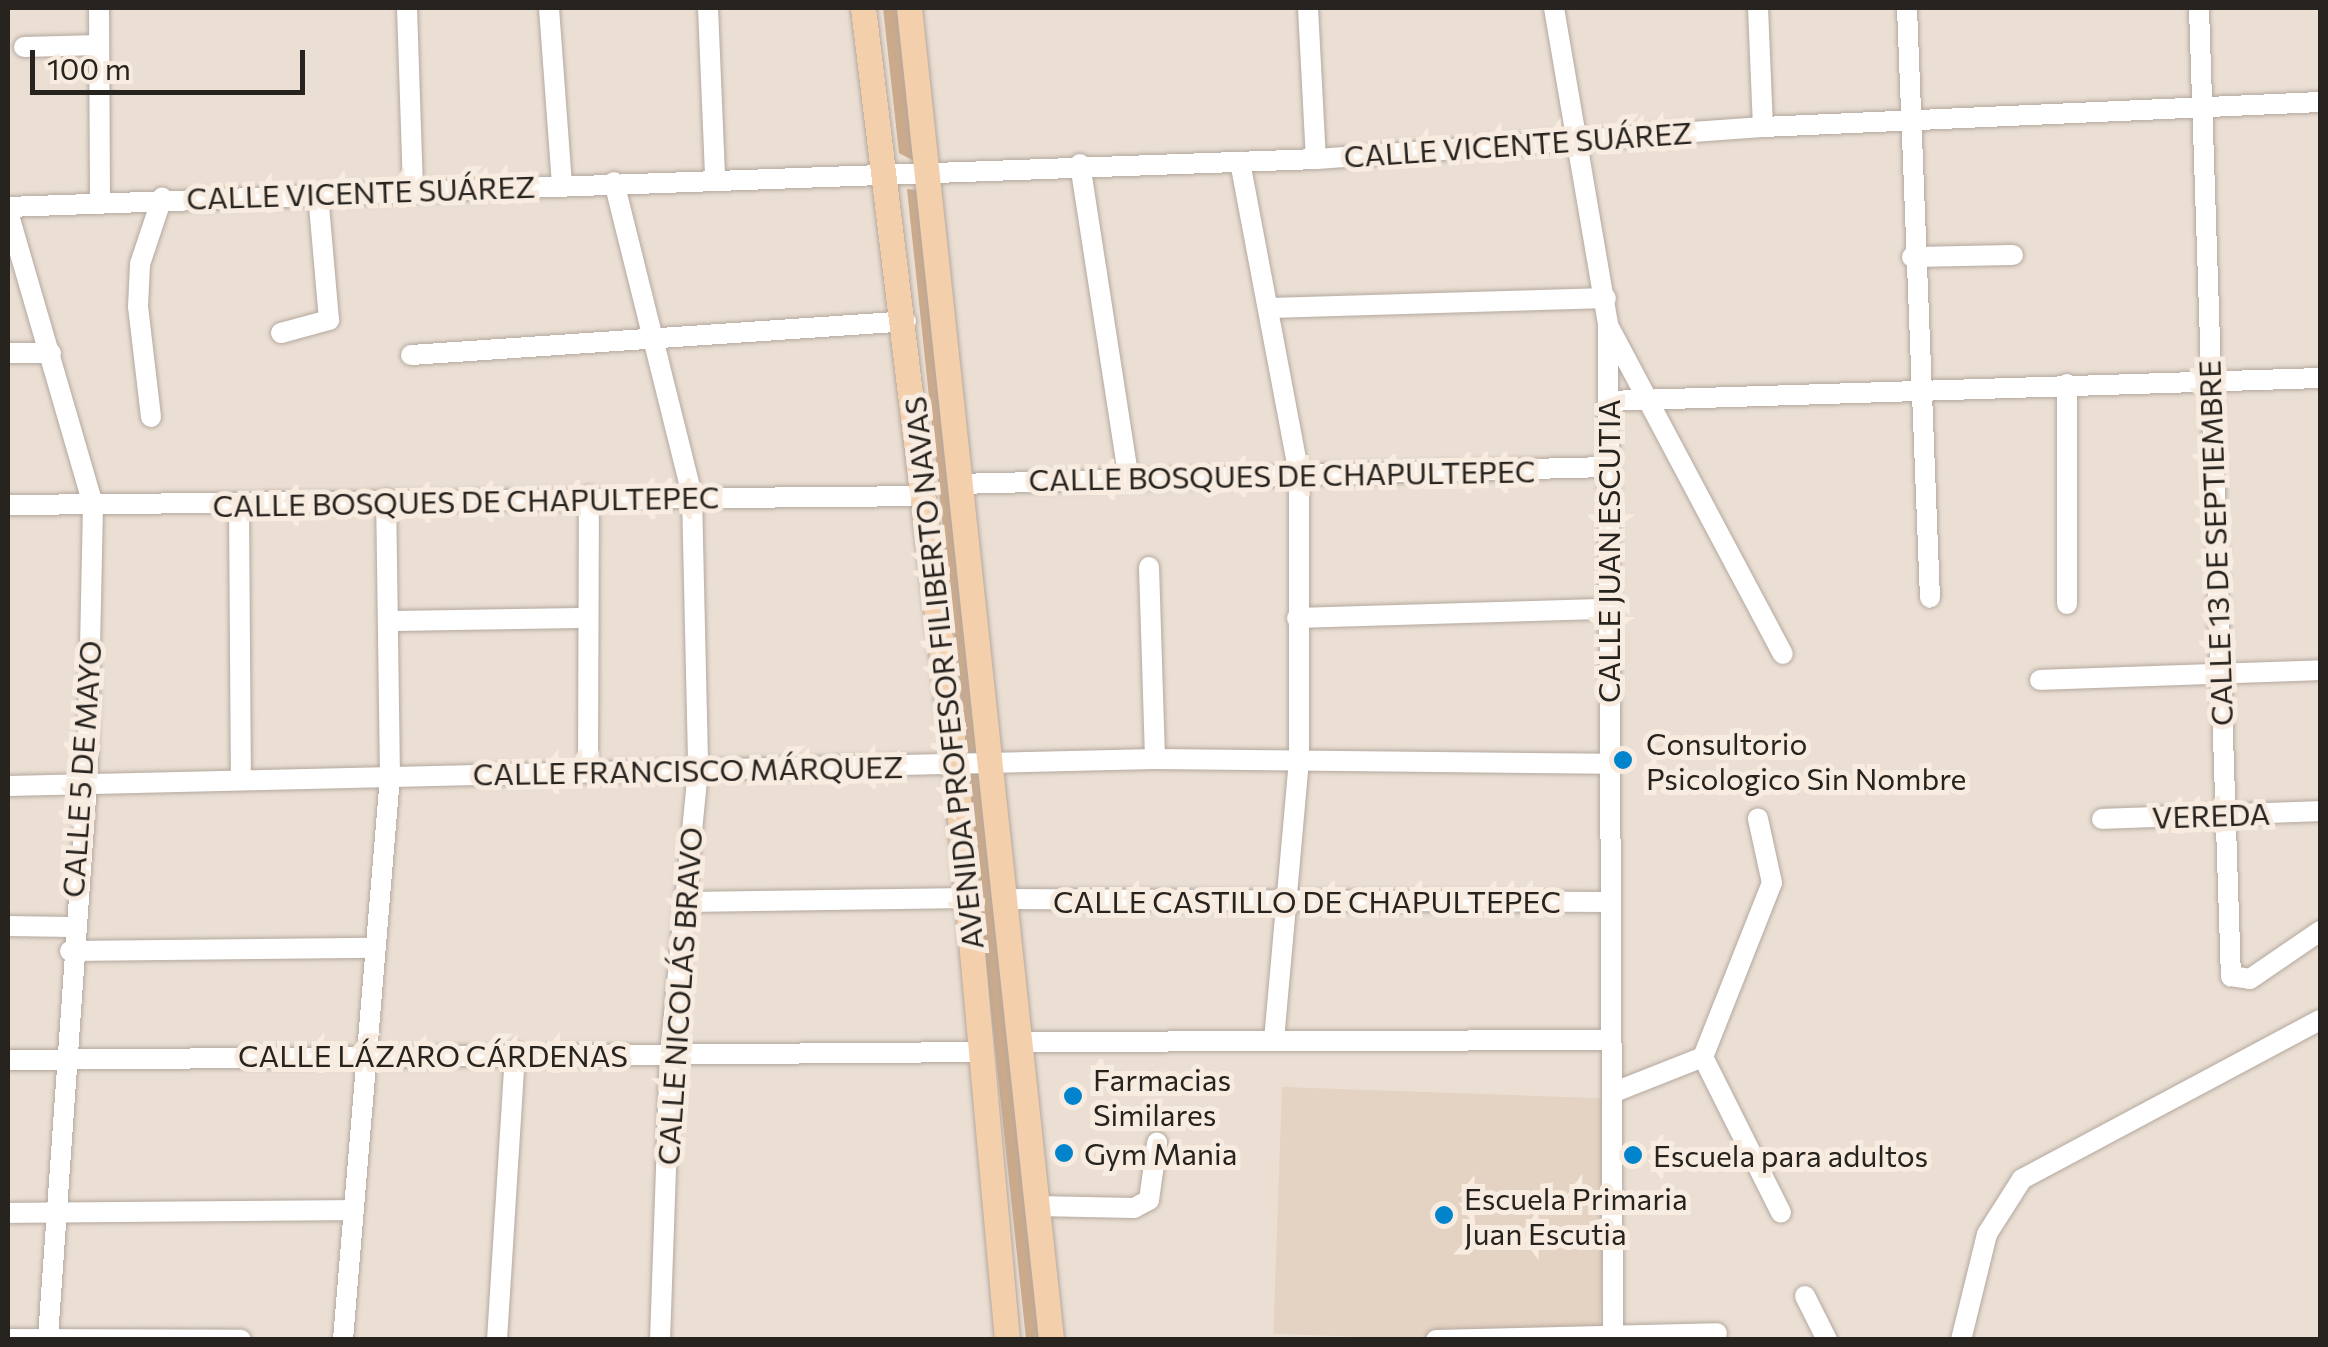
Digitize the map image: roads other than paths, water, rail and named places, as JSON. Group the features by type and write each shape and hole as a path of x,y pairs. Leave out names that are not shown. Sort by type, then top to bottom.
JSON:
{"main road":[{"name":"AVENIDA PROFESOR FILIBERTO NAVAS","path":"863,8 906,321 955,764 1007,1340"},
{"name":"AVENIDA PROFESOR FILIBERTO NAVAS","path":"909,8 1051,1340"}],"street":[{"path":"98,8 100,200"},
{"path":"406,8 414,189"},
{"path":"549,8 562,184"},
{"path":"708,8 714,176"},
{"path":"1308,8 1316,159"},
{"name":"CALLE JUAN ESCUTIA","path":"1554,8 1608,325 1613,1338"},
{"path":"1758,8 1763,127"},
{"path":"1907,8 1906,124 1930,598"},
{"name":"CALLE 13 DE SEPTIEMBRE","path":"2198,8 2218,675 2234,979 2250,979 2320,930"},
{"path":"24,48 99,45"},
{"name":"CALLE VICENTE SUÁREZ","path":"8,210 100,200 318,195 925,167 1316,159 1763,127 1906,124 2320,102"},
{"path":"1240,162 1271,308 1299,474 1299,760 1274,1041"},
{"path":"1080,164 1129,479"},
{"name":"CALLE NICOLÁS BRAVO","path":"614,182 692,496 698,770 670,1054 660,1340"},
{"path":"281,333 328,320 318,195"},
{"path":"151,417 138,307 162,198"},
{"name":"CALLE 5 DE MAYO","path":"8,210 94,505 87,784 70,927 68,1060 48,1338"},
{"path":"1912,258 2013,255"},
{"path":"1271,308 1606,298"},
{"path":"411,355 906,321"},
{"path":"1608,325 1782,654"},
{"path":"8,353 51,353"},
{"path":"1608,401 2320,378"},
{"path":"2067,384 2067,604"},
{"name":"CALLE BOSQUES DE CHAPULTEPEC","path":"958,484 1607,467"},
{"path":"588,772 584,618 590,496"},
{"name":"CALLE BOSQUES DE CHAPULTEPEC","path":"8,504 239,506 590,496 925,496"},
{"path":"343,1340 390,776 386,499"},
{"path":"239,506 241,780"},
{"path":"1150,568 1155,758"},
{"path":"1296,618 1607,609"},
{"path":"388,620 584,618"},
{"path":"2040,680 2320,670"},
{"name":"CALLE FRANCISCO MÁRQUEZ","path":"8,786 1155,758 1609,764"},
{"name":"VEREDA","path":"2102,819 2320,810"},
{"path":"1612,1093 1702,1057 1772,882 1758,819"},
{"path":"686,902 969,898"},
{"name":"CALLE CASTILLO DE CHAPULTEPEC","path":"1005,899 1610,902"},
{"path":"8,926 70,927"},
{"path":"70,951 375,948"},
{"path":"1961,1340 1987,1234 2022,1180 2320,1020"},
{"path":"1019,1042 1610,1040"},
{"name":"CALLE LÁZARO CÁRDENAS","path":"8,1060 367,1054 980,1052"},
{"path":"498,1340 515,1053"},
{"path":"1702,1057 1781,1213"},
{"path":"1036,1206 1134,1208 1148,1200 1157,1143"},
{"path":"8,1213 352,1210"},
{"path":"1805,1296 1827,1340"},
{"path":"1436,1340 1717,1333"},
{"path":"8,1339 242,1340"}],"place":[{"name":"Consultorio Psicologico Sin Nombre","path":"1623,760"},
{"name":"Farmacias Similares","path":"1073,1096"},
{"name":"Gym Mania","path":"1064,1153"},
{"name":"Escuela para adultos","path":"1633,1155"},
{"name":"Escuela Primaria Juan Escutia","path":"1444,1215"}]}
